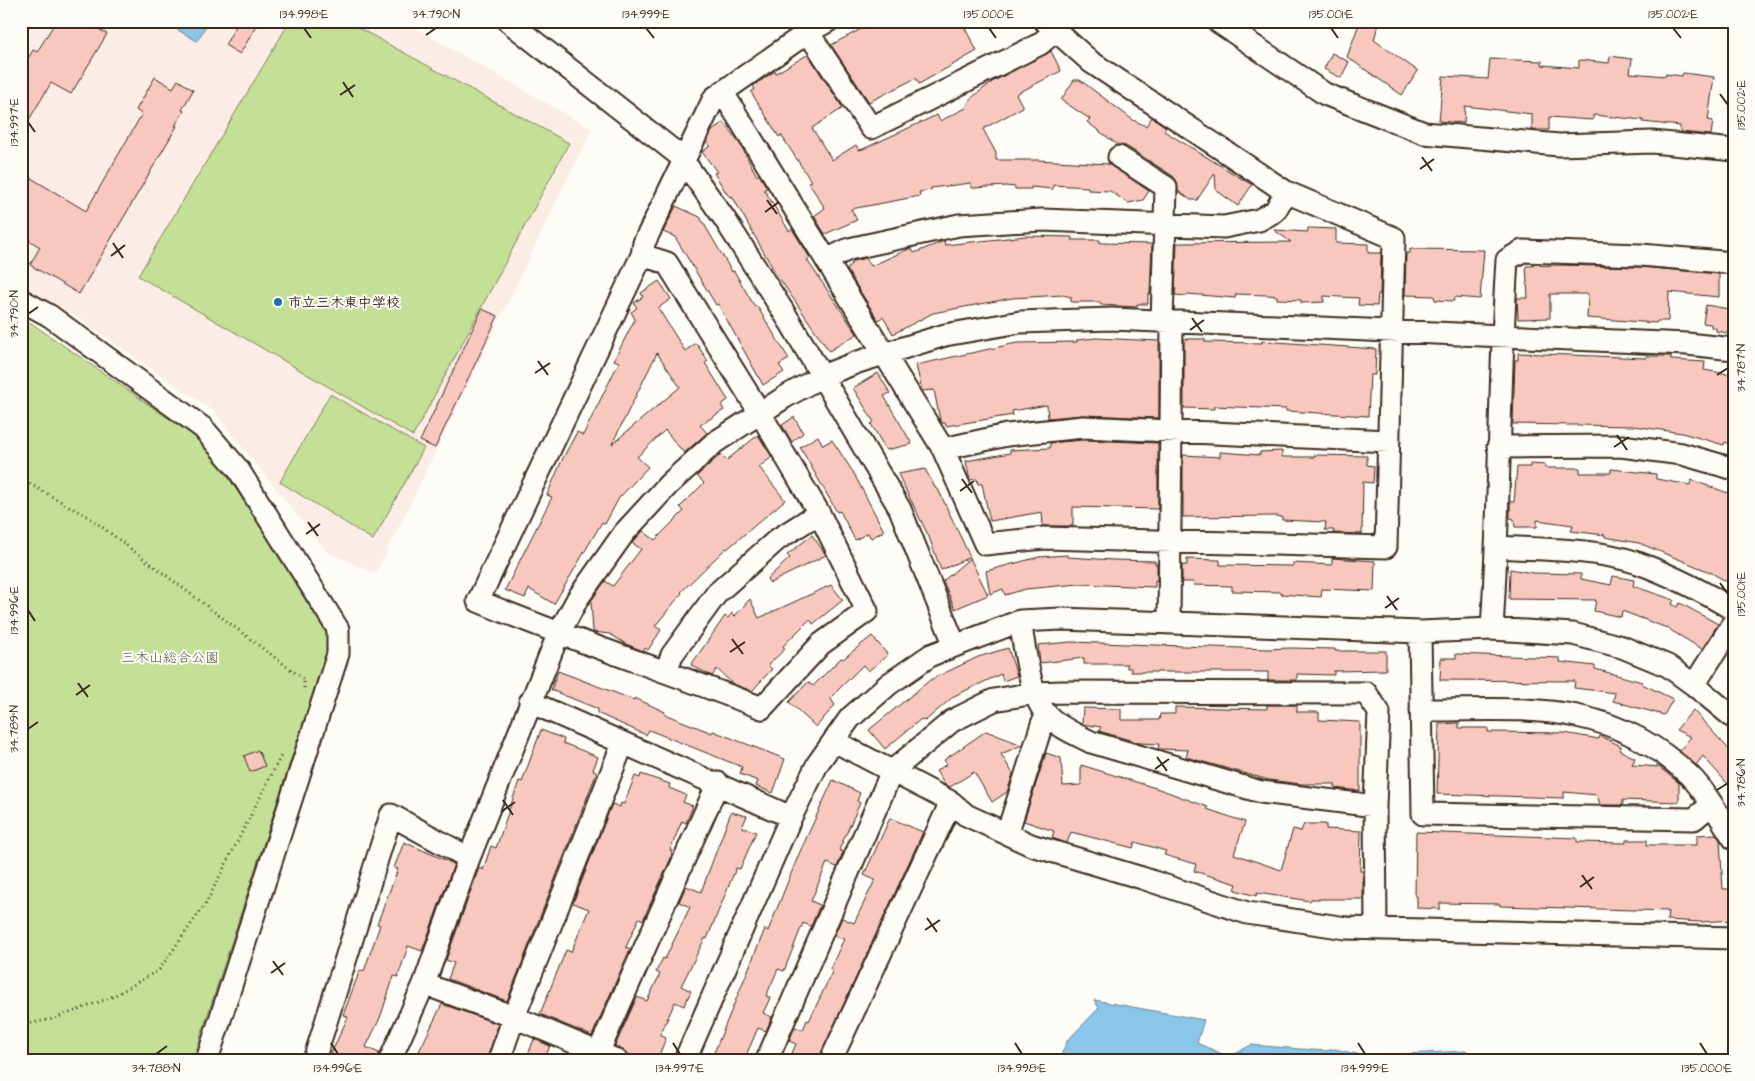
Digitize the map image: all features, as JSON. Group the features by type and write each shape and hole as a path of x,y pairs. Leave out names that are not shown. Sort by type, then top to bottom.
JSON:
{"street":[{"path":"508,21 616,104 683,161 724,218 822,376 900,509 955,646"},
{"path":"642,255 667,263 760,413 819,513 867,611 821,644 762,708 666,670 558,635 478,601 642,255 644,243 714,98 808,32 828,21"},
{"path":"1217,21 1324,94 1424,133 1559,145 1652,142 1734,150"},
{"path":"723,93 943,449 985,544 1044,538 1386,547 1394,238 1286,192 1091,62 1050,26 1040,44 870,128 808,32"},
{"path":"1119,157 1166,188 1164,225 1171,432 1169,623"},
{"path":"826,260 849,249 959,225 1042,220 1224,226 1260,220 1274,211 1286,192"},
{"path":"1492,629 1497,547 1502,337 1507,260 1522,251 1641,255 1734,263"},
{"path":"21,300 50,316 203,428 238,469 338,629 338,654 207,1060"},
{"path":"390,1060 424,984 469,858 530,702 558,635 578,598 624,534 669,484 714,443 822,376 945,334 1020,322 1112,319 1687,344 1734,349"},
{"path":"943,449 1007,435 1083,427 1389,441"},
{"path":"1498,447 1621,446 1682,454 1734,469"},
{"path":"666,670 672,655 717,593 778,539 819,513"},
{"path":"1497,547 1580,552 1637,563 1706,592 1734,610"},
{"path":"684,1060 791,817 818,763 850,718 889,684 931,655 1020,621 1062,619 1420,632 1492,629 1573,634 1622,647 1668,666 1694,684 1734,718"},
{"path":"1020,621 1035,693 1048,716 1070,732 1091,742 1261,792 1375,806"},
{"path":"1694,684 1734,622"},
{"path":"1420,632 1423,814 1694,819 1721,810"},
{"path":"767,1060 892,770 952,720 994,700 1035,693 1366,693 1379,712 1375,806 1376,928"},
{"path":"530,702 791,817"},
{"path":"1421,710 1543,710 1584,716 1624,730 1660,752 1691,777 1721,810 1734,838"},
{"path":"1007,834 1042,724 1048,716"},
{"path":"834,740 951,802 966,815 1007,834 1031,844 1247,913 1346,928 1734,938"},
{"path":"499,1060 514,1017 623,743"},
{"path":"424,984 514,1017 603,1057 718,784"},
{"path":"831,1060 951,802"},
{"path":"314,1060 392,815 469,858"}],"path":[{"path":"21,479 90,518 304,681 331,676"},
{"path":"303,697 304,681"},
{"path":"21,1025 53,1019 110,998 159,970 206,903 266,790 286,746"}],"shaded area":[{"name":"市立三木東中学校","path":"21,21 403,21 592,129 376,574 327,552 213,411 75,316 21,287"}],"green space":[{"path":"290,21 346,21 569,143 413,436 138,276"},
{"name":"三木山総合公園","path":"21,316 207,445 332,634 193,1060 21,1060"},
{"path":"330,394 424,448 373,540 280,482"}],"water":[{"path":"162,21 209,21 197,41"},
{"path":"1094,1000 1204,1020 1197,1043 1229,1057 1251,1045 1325,1051 1335,1049 1366,1056 1465,1051 1491,1060 1059,1060 1067,1041 1099,1008"}],"building":[{"path":"56,21 86,21 107,34 71,94 51,83 21,133 21,70 33,50 37,52"},
{"path":"239,21 259,21 240,54 225,45"},
{"path":"876,21 961,21 977,51 919,84 916,78 869,102 831,45"},
{"path":"1360,21 1379,21 1374,40 1418,71 1402,95 1347,57"},
{"path":"1051,51 1061,71 1016,94 1023,107 983,129 996,153 996,160 1109,164 1149,191 1143,200 1128,203 1110,191 1088,190 1088,187 1053,185 1053,189 1031,187 1031,189 1015,189 1015,187 1006,186 972,188 971,183 931,188 931,190 919,192 920,196 851,209 857,220 825,234 814,216 825,208 808,182 811,181 781,135 779,137 751,92 755,89 753,86 775,71 776,73 807,55 843,108 812,128 832,160 856,145 859,150 863,149 937,115 940,121 966,108 970,99 992,82"},
{"path":"1332,53 1349,62 1341,78 1324,69"},
{"path":"1610,56 1632,59 1630,73 1682,76 1683,73 1714,77 1708,120 1713,121 1711,135 1680,132 1680,126 1593,115 1593,120 1549,117 1549,130 1532,130 1532,114 1465,106 1464,123 1439,121 1443,76 1488,79 1490,59 1542,61 1542,65 1579,68 1579,60 1609,63"},
{"path":"155,77 173,88 178,80 193,90 175,126 177,126 79,294 30,265 40,247 21,235 21,172 86,211 142,114 136,110"},
{"path":"1074,80 1080,80 1133,120 1146,126 1152,117 1166,127 1164,131 1252,185 1238,206 1216,190 1215,173 1197,200 1191,200 1178,191 1177,182 1173,176 1126,146 1118,145 1087,122 1090,119 1061,100"},
{"path":"724,122 741,146 757,176 759,174 767,188 764,189 789,231 792,229 810,258 807,260 857,334 829,351 775,272 732,196 730,197 727,194 714,173 717,172 702,152 710,146 707,142 712,131"},
{"path":"676,206 700,217 732,272 734,271 755,307 757,306 789,359 779,365 784,372 763,385 718,304 716,305 675,237 663,232"},
{"path":"1308,228 1336,229 1336,243 1368,244 1368,253 1381,253 1380,294 1378,294 1377,306 1358,305 1359,298 1324,296 1324,302 1301,303 1301,300 1277,299 1277,296 1268,295 1236,294 1235,298 1188,294 1187,296 1175,295 1177,243 1291,242 1274,230 1308,232"},
{"path":"1026,236 1072,237 1072,240 1100,240 1100,243 1152,244 1148,304 1137,304 1137,307 1101,305 1100,302 1071,302 1071,297 1063,295 1012,298 933,313 893,334 883,317 878,320 847,270 853,261 866,258 871,266 911,248 914,253 944,241 945,245"},
{"path":"1410,249 1484,250 1480,299 1455,297 1454,301 1435,300 1434,296 1405,295 1406,253 1410,253"},
{"path":"1526,266 1640,267 1719,274 1719,297 1669,292 1668,321 1657,321 1656,323 1587,318 1588,294 1550,294 1550,318 1518,319 1517,298 1528,298"},
{"path":"659,281 671,299 658,308 685,351 696,343 708,361 705,363 728,400 721,405 724,410 700,425 707,433 684,453 665,430 637,457 648,467 619,498 605,524 602,522 554,604 529,589 525,598 505,590 552,497 547,495 563,458 577,432 583,435 619,362 614,360 635,319 631,312 637,308 634,303 643,297 641,293","holes":["657,353 680,387 612,444"]},
{"path":"1706,305 1734,310 1734,334 1716,331 1716,328 1711,327 1711,324 1703,323"},
{"path":"482,309 498,316 435,448 420,441"},
{"path":"1096,338 1159,341 1159,418 1083,415 1048,418 1047,405 1012,411 1013,415 946,426 940,420 934,390 922,391 916,365 1017,343 1077,342 1077,340"},
{"path":"1184,339 1205,339 1205,342 1262,343 1262,341 1376,349 1375,375 1370,375 1368,416 1286,411 1286,409 1214,406 1214,409 1184,408"},
{"path":"1518,353 1646,358 1646,356 1671,356 1671,360 1705,362 1704,370 1734,375 1734,446 1725,442 1724,445 1682,433 1634,426 1513,424 1515,360 1518,360"},
{"path":"878,373 890,393 884,396 912,444 886,450 871,424 874,422 853,388"},
{"path":"794,417 803,433 792,442 782,425"},
{"path":"758,435 772,457 759,467 785,500 726,548 681,592 655,626 661,630 648,650 645,648 643,651 626,644 610,634 593,632 591,601 605,581 613,586 641,549 632,543 643,531 655,540 684,511 680,507 704,483 697,476 721,454 727,460"},
{"path":"818,436 823,445 832,440 853,472 884,531 871,538 868,533 855,540 840,511 837,512 800,447"},
{"path":"1083,440 1158,443 1158,509 1073,507 1073,526 1043,526 1042,512 990,521 982,484 978,484 977,479 970,480 966,461 1010,453 1010,450 1050,448 1050,443"},
{"path":"1282,451 1282,457 1314,457 1314,455 1367,456 1367,465 1374,466 1373,483 1363,482 1362,534 1333,533 1334,530 1325,530 1326,522 1282,520 1282,517 1277,516 1183,517 1183,455 1220,457 1220,452 1260,455 1260,452"},
{"path":"1530,464 1545,465 1545,468 1580,468 1580,473 1611,473 1611,469 1656,474 1656,479 1690,485 1691,480 1734,495 1734,586 1710,572 1639,543 1605,537 1605,535 1571,531 1573,525 1537,520 1537,527 1515,527 1514,519 1510,518 1510,502 1514,502 1517,467 1530,467"},
{"path":"925,469 936,489 938,489 970,557 941,570 929,537 898,474"},
{"path":"812,535 826,555 770,583 767,579 790,558 787,555"},
{"path":"1067,555 1067,557 1155,561 1155,564 1157,564 1157,581 1155,580 1155,587 1079,584 1026,589 1005,595 1003,589 990,594 986,571 1039,557"},
{"path":"970,558 988,595 955,609 943,581"},
{"path":"1332,558 1375,561 1374,591 1322,589 1321,597 1281,594 1281,592 1232,591 1232,586 1193,585 1194,582 1182,582 1182,565 1187,565 1187,559 1220,560 1220,565 1293,566 1293,563 1332,565"},
{"path":"1510,569 1533,573 1581,574 1581,579 1611,585 1613,576 1634,580 1633,586 1674,600 1672,604 1677,607 1680,603 1718,624 1702,649 1667,628 1622,611 1621,617 1594,611 1596,600 1509,599"},
{"path":"831,585 843,600 813,624 810,619 783,646 785,649 768,665 772,669 752,691 733,684 717,669 712,676 691,665 725,616 728,618 732,613 735,616 750,599 759,618"},
{"path":"872,636 888,655 868,671 863,665 830,698 835,705 816,727 789,702 808,682 813,686 841,658 843,659"},
{"path":"1071,642 1386,651 1386,670 1334,671 1334,675 1297,674 1297,680 1268,680 1268,672 1131,672 1131,668 1127,668 1127,664 1084,664 1084,658 1040,663 1038,645"},
{"path":"1008,648 1017,676 1003,681 1001,674 954,696 925,721 921,719 885,749 869,730 930,680 978,657"},
{"path":"1456,654 1560,658 1560,662 1595,666 1595,669 1642,682 1642,684 1673,699 1664,715 1613,701 1615,693 1574,688 1575,681 1440,680 1441,658 1456,658"},
{"path":"558,671 634,700 635,698 665,712 664,714 785,759 773,793 756,786 758,781 740,774 742,767 649,730 646,735 597,713 598,709 551,690"},
{"path":"1267,705 1297,705 1297,712 1319,712 1319,720 1360,722 1360,791 1335,788 1335,784 1301,784 1269,780 1186,757 1188,750 1158,749 1159,744 1140,743 1099,731 1101,727 1082,724 1083,708 1121,709 1121,720 1159,720 1160,714 1175,714 1175,707 1267,709"},
{"path":"1693,710 1734,755 1734,791 1703,756 1696,765 1679,751 1691,737 1676,730"},
{"path":"1459,723 1459,728 1488,728 1488,732 1564,733 1599,739 1600,736 1621,746 1619,750 1635,758 1632,765 1659,767 1679,783 1679,802 1623,800 1623,805 1600,805 1597,795 1564,792 1564,798 1437,794 1439,724"},
{"path":"541,730 564,739 563,743 598,757 593,770 597,772 507,1001 448,979 454,963 446,960 479,868 483,870 491,846 496,848 519,781 522,782"},
{"path":"986,731 1022,745 1001,754 1013,774 1007,792 992,802 974,772 950,787 945,785 936,771 947,764 944,760"},
{"path":"258,750 265,766 250,772 244,756"},
{"path":"1046,753 1061,758 1063,786 1081,785 1081,765 1162,790 1208,807 1207,809 1245,822 1234,854 1281,870 1293,829 1301,831 1304,824 1326,824 1326,829 1361,831 1360,871 1363,871 1363,899 1311,899 1310,901 1257,893 1256,896 1235,890 1237,884 1194,871 1196,864 1164,855 1166,851 1135,842 1133,848 1071,832 1067,843 1052,838 1054,831 1024,821"},
{"path":"641,774 670,784 669,788 686,795 683,802 693,806 686,823 682,821 670,850 672,851 671,858 643,920 639,918 626,947 630,949 592,1036 540,1014 566,950 571,952 589,909 573,903 612,804 620,807 621,803 624,804 635,776 640,778"},
{"path":"833,780 860,793 857,801 860,803 839,850 843,852 837,867 827,863 811,901 820,905 811,926 803,923 784,971 778,969 766,996 770,998 763,1013 772,1017 766,1031 758,1028 744,1060 711,1060 765,929 768,931 799,854"},
{"path":"731,812 747,816 742,827 756,832 740,869 736,868 707,939 705,938 681,986 691,991 684,1006 675,1002 660,1035 666,1038 657,1060 632,1060 633,1056 615,1046 637,997 647,1001 660,974 656,972 663,958 665,959 690,907 679,902 686,886 701,892"},
{"path":"890,818 923,832 818,1060 789,1060 796,1044 789,1041 795,1027 803,1030 807,1020 809,1021 833,970 830,969 844,939 834,936 842,918 854,923 875,880 864,875"},
{"path":"1416,832 1577,838 1577,842 1626,843 1626,840 1647,840 1647,845 1697,845 1697,835 1716,834 1720,840 1723,889 1734,889 1734,920 1700,922 1667,920 1668,911 1500,906 1500,904 1440,903 1440,909 1417,908 1417,896 1415,896"},
{"path":"404,842 454,864 422,951 408,946 398,977 394,976 380,1018 366,1047 379,1053 378,1060 328,1060 348,1017 343,1015 360,970 364,971 380,925 377,924 398,869 394,868"},
{"path":"442,1004 498,1024 487,1060 415,1060"},
{"path":"534,1039 550,1046 544,1060 526,1060"},
{"path":"514,1055 526,1060 512,1060"}],"place":[{"name":"市立三木東中学校","path":"278,302"}]}
